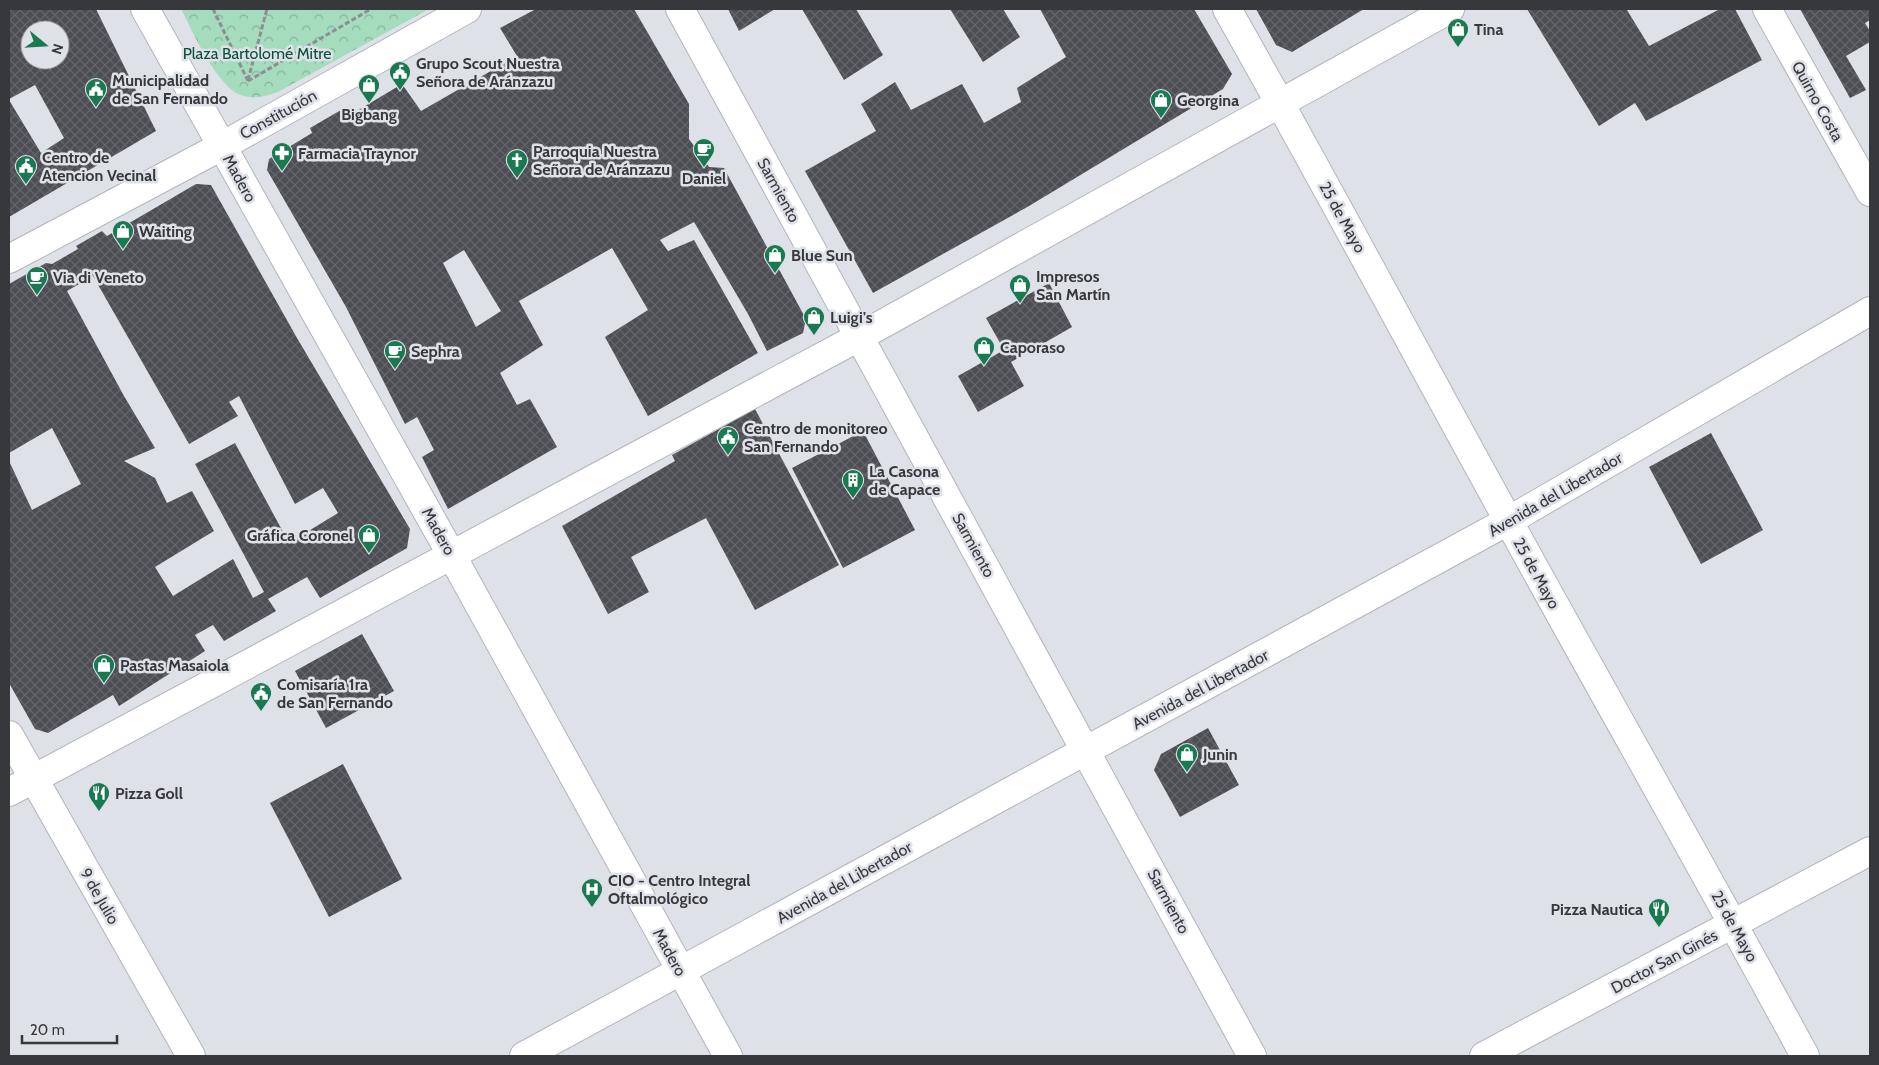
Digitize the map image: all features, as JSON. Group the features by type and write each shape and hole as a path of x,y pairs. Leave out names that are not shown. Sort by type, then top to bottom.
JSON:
{"street":[{"name":"Madero","path":"145,9 451,554 728,1056"},
{"name":"Constitución","path":"9,259 222,146 467,9"},
{"name":"Sarmiento","path":"680,9 1088,750 1252,1056"},
{"name":"25 de Mayo","path":"1227,9 1281,104 1508,521 1734,924 1805,1056"},
{"path":"9,792 859,337 1450,9"},
{"name":"Quirno Costa","path":"1767,9 1870,192"},
{"name":"Avenida del Libertador","path":"524,1056 1508,521 1870,311"},
{"name":"9 de Julio","path":"9,735 191,1056"},
{"name":"Doctor San Ginés","path":"1484,1056 1870,852"}],"path":[{"path":"213,9 248,81"},
{"path":"248,81 267,9"},
{"path":"248,81 371,9"}],"green space":[{"name":"Plaza Bartolomé Mitre","path":"181,9 429,9 278,92 253,97 244,96 234,91 216,72 199,45"}],"building":[{"name":"Municipalidad de San Fernando","path":"9,9 96,9 156,131 9,217 9,100 41,153 64,138 35,85 9,99"},
{"path":"536,9 634,9 689,104 689,139 709,167 724,168 806,319 803,333 767,351 748,314 694,222 660,240 668,251 694,240 758,353 648,416 605,337 648,310 612,248 519,301 543,345 500,373 517,405 530,399 557,447 448,509 422,457 434,450 417,417 405,424 346,307 267,170 269,159 312,133 310,128 341,110 345,118 402,84 421,111 517,56 500,28","holes":["464,250 501,311 476,327 443,263"]},
{"path":"728,9 775,9 739,31"},
{"path":"802,9 856,9 883,55 844,80"},
{"path":"950,9 1003,9 1020,37 983,62"},
{"path":"1040,9 1194,9 1232,74 1223,89 1029,206 873,293 805,171 876,131 861,104 895,82 911,110 962,84 984,123 1021,102 1017,88 1066,57"},
{"path":"1256,9 1364,9 1292,52 1276,45"},
{"path":"1527,9 1630,9 1627,10 1649,46 1720,9 1735,9 1762,60 1646,121 1635,103 1599,126"},
{"path":"1800,9 1870,9 1870,20 1865,23 1870,31 1870,42 1846,56 1866,90 1850,98"},
{"path":"196,184 211,185 297,338 410,529 407,548 320,598 307,577 268,599 276,611 224,641 213,625 195,635 205,651 119,706 113,695 48,733 35,729 9,683 9,461 32,510 81,484 52,428 9,453 9,284 46,263 52,264 78,249 76,246 102,231 107,236","holes":["93,276 189,444 238,416 229,402 239,396 295,504 323,488 338,513 289,543 235,443 195,464 264,592 253,598 233,559 173,596 155,567 214,531 192,491 167,503 155,478 124,461 155,448 124,396 67,291"]},
{"path":"1049,283 1072,327 1011,362 1024,386 978,412 958,376 1004,350 986,318"},
{"path":"755,409 839,565 755,610 706,518 631,557 649,592 608,614 562,526 675,461 672,455"},
{"name":"La Casona de Capace","path":"863,431 915,530 843,568 792,468"},
{"path":"1711,433 1763,530 1701,564 1649,467"},
{"path":"362,634 394,691 326,728 295,671"},
{"path":"1208,728 1239,785 1180,817 1154,770 1161,754"},
{"path":"343,764 402,879 329,917 270,803"}],"place":[{"name":"Tina","path":"1458,48"},
{"name":"Grupo Scout Nuestra Señora de Aránzazu","path":"400,91"},
{"name":"Bigbang","path":"369,104"},
{"name":"Municipalidad de San Fernando","path":"96,108"},
{"name":"Georgina","path":"1161,119"},
{"name":"Daniel","path":"704,168"},
{"name":"Farmacia Traynor","path":"282,172"},
{"name":"Parroquia Nuestra Señora de Aránzazu","path":"517,179"},
{"name":"Centro de Atencion Vecinal","path":"26,185"},
{"name":"Waiting","path":"123,250"},
{"name":"Blue Sun","path":"775,274"},
{"name":"Via di Veneto","path":"37,296"},
{"name":"Impresos San Martín","path":"1020,304"},
{"name":"Luigi's","path":"814,336"},
{"name":"Caporaso","path":"984,366"},
{"name":"Sephra","path":"395,370"},
{"name":"Centro de monitoreo San Fernando","path":"728,456"},
{"name":"La Casona de Capace","path":"853,499"},
{"name":"Gráfica Coronel","path":"369,554"},
{"name":"Pastas Masaiola","path":"104,684"},
{"name":"Comisaría 1ra de San Fernando","path":"261,712"},
{"name":"Junin","path":"1187,773"},
{"name":"Pizza Goll","path":"99,812"},
{"name":"CIO - Centro Integral Oftalmológico","path":"592,908"},
{"name":"Pizza Nautica","path":"1659,928"}]}
